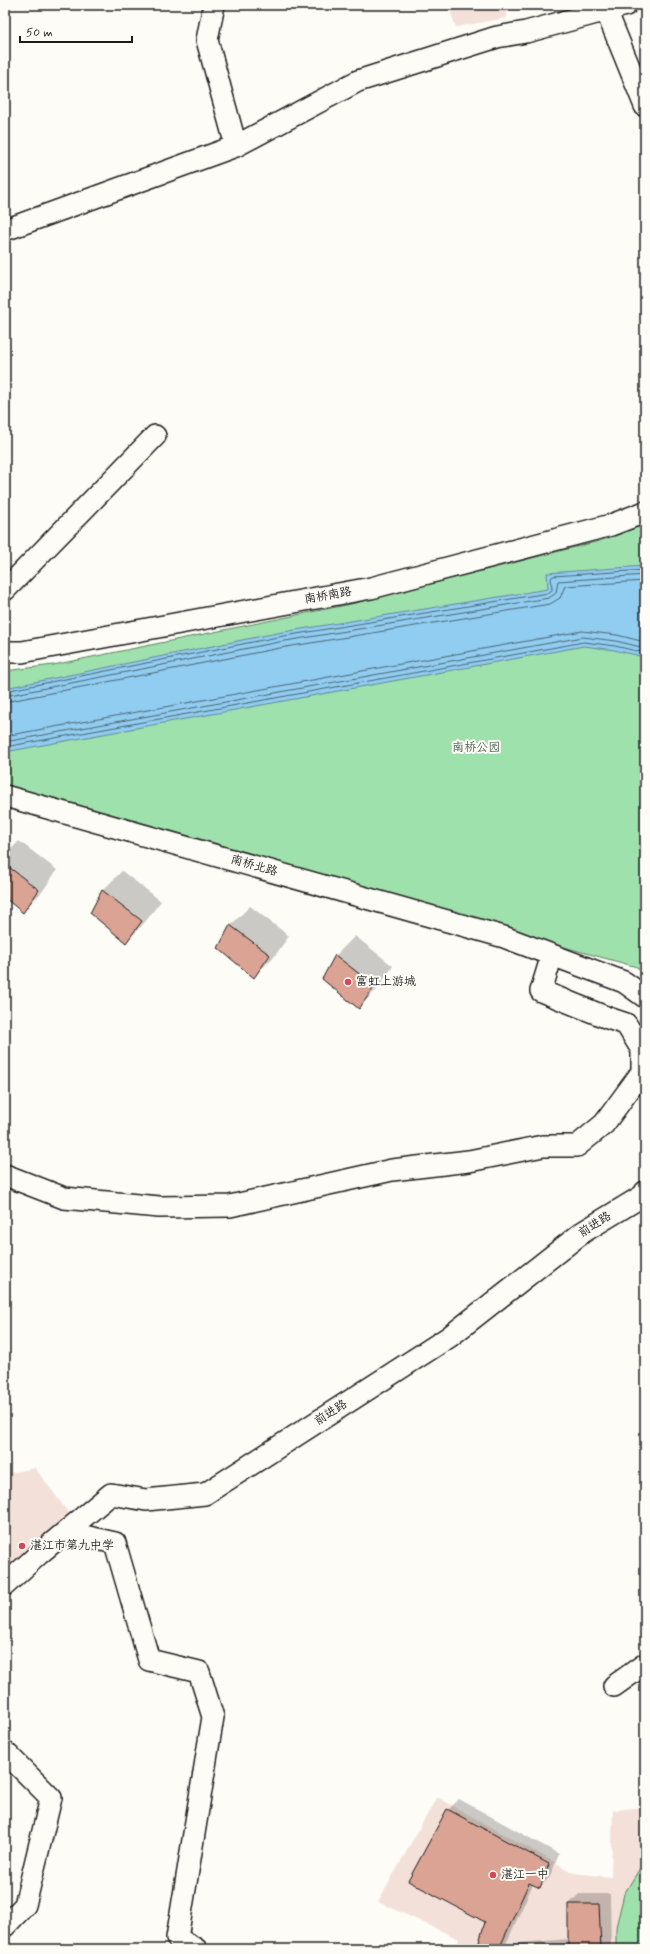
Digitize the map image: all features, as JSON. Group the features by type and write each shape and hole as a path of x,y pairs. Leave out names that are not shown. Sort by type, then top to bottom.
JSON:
{"street":[{"path":"214,5 207,40 236,146"},
{"path":"5,230 236,146 358,81 497,37 526,32 626,5"},
{"path":"606,10 645,106"},
{"path":"5,590 155,436"},
{"name":"南桥南路","path":"5,652 22,652 370,588 611,525 645,512"},
{"name":"南桥北路","path":"5,796 504,937 624,982 645,997"},
{"path":"5,1175 64,1198 159,1207 230,1206 392,1170 469,1161 543,1146 577,1146 604,1124 642,1072 642,1050 626,1024 541,991 552,955"},
{"name":"前进路","path":"5,1585 111,1494 146,1500 205,1494 448,1337 583,1232 645,1194"},
{"path":"66,1532 116,1543 149,1660 200,1672 213,1717 177,1938 196,1949"},
{"path":"614,1686 645,1664"},
{"path":"5,1752 52,1798 25,1905 5,1926"}],"shaded area":[{"path":"448,5 508,5 507,18 456,27"},
{"name":"湛江市第九中学","path":"35,1468 71,1516 5,1575 5,1474"},
{"name":"湛江一中","path":"437,1797 574,1873 611,1877 613,1810 645,1807 645,1949 455,1949 459,1939 378,1902"}],"green space":[{"name":"南桥公园","path":"645,524 645,977 637,967 5,794 5,671 53,665 351,604 599,541"},
{"path":"645,1860 645,1949 616,1949 616,1927 624,1894"}],"water":[{"path":"645,566 645,657 614,650 584,646 5,752 5,688 277,633 548,589 547,573"}],"building":[{"path":"5,864 39,890 23,913 5,898"},
{"path":"102,890 142,921 126,943 90,913"},
{"path":"230,925 270,955 254,978 218,948"},
{"name":"富虹上游城","path":"335,955 375,986 359,1009 322,979"},
{"path":"447,1809 549,1864 540,1888 529,1883 499,1949 477,1949 485,1922 408,1881"},
{"path":"568,1904 599,1904 601,1949 568,1949"}],"place":[{"name":"富虹上游城","path":"348,982"},
{"name":"湛江市第九中学","path":"22,1546"},
{"name":"湛江一中","path":"493,1875"}]}
